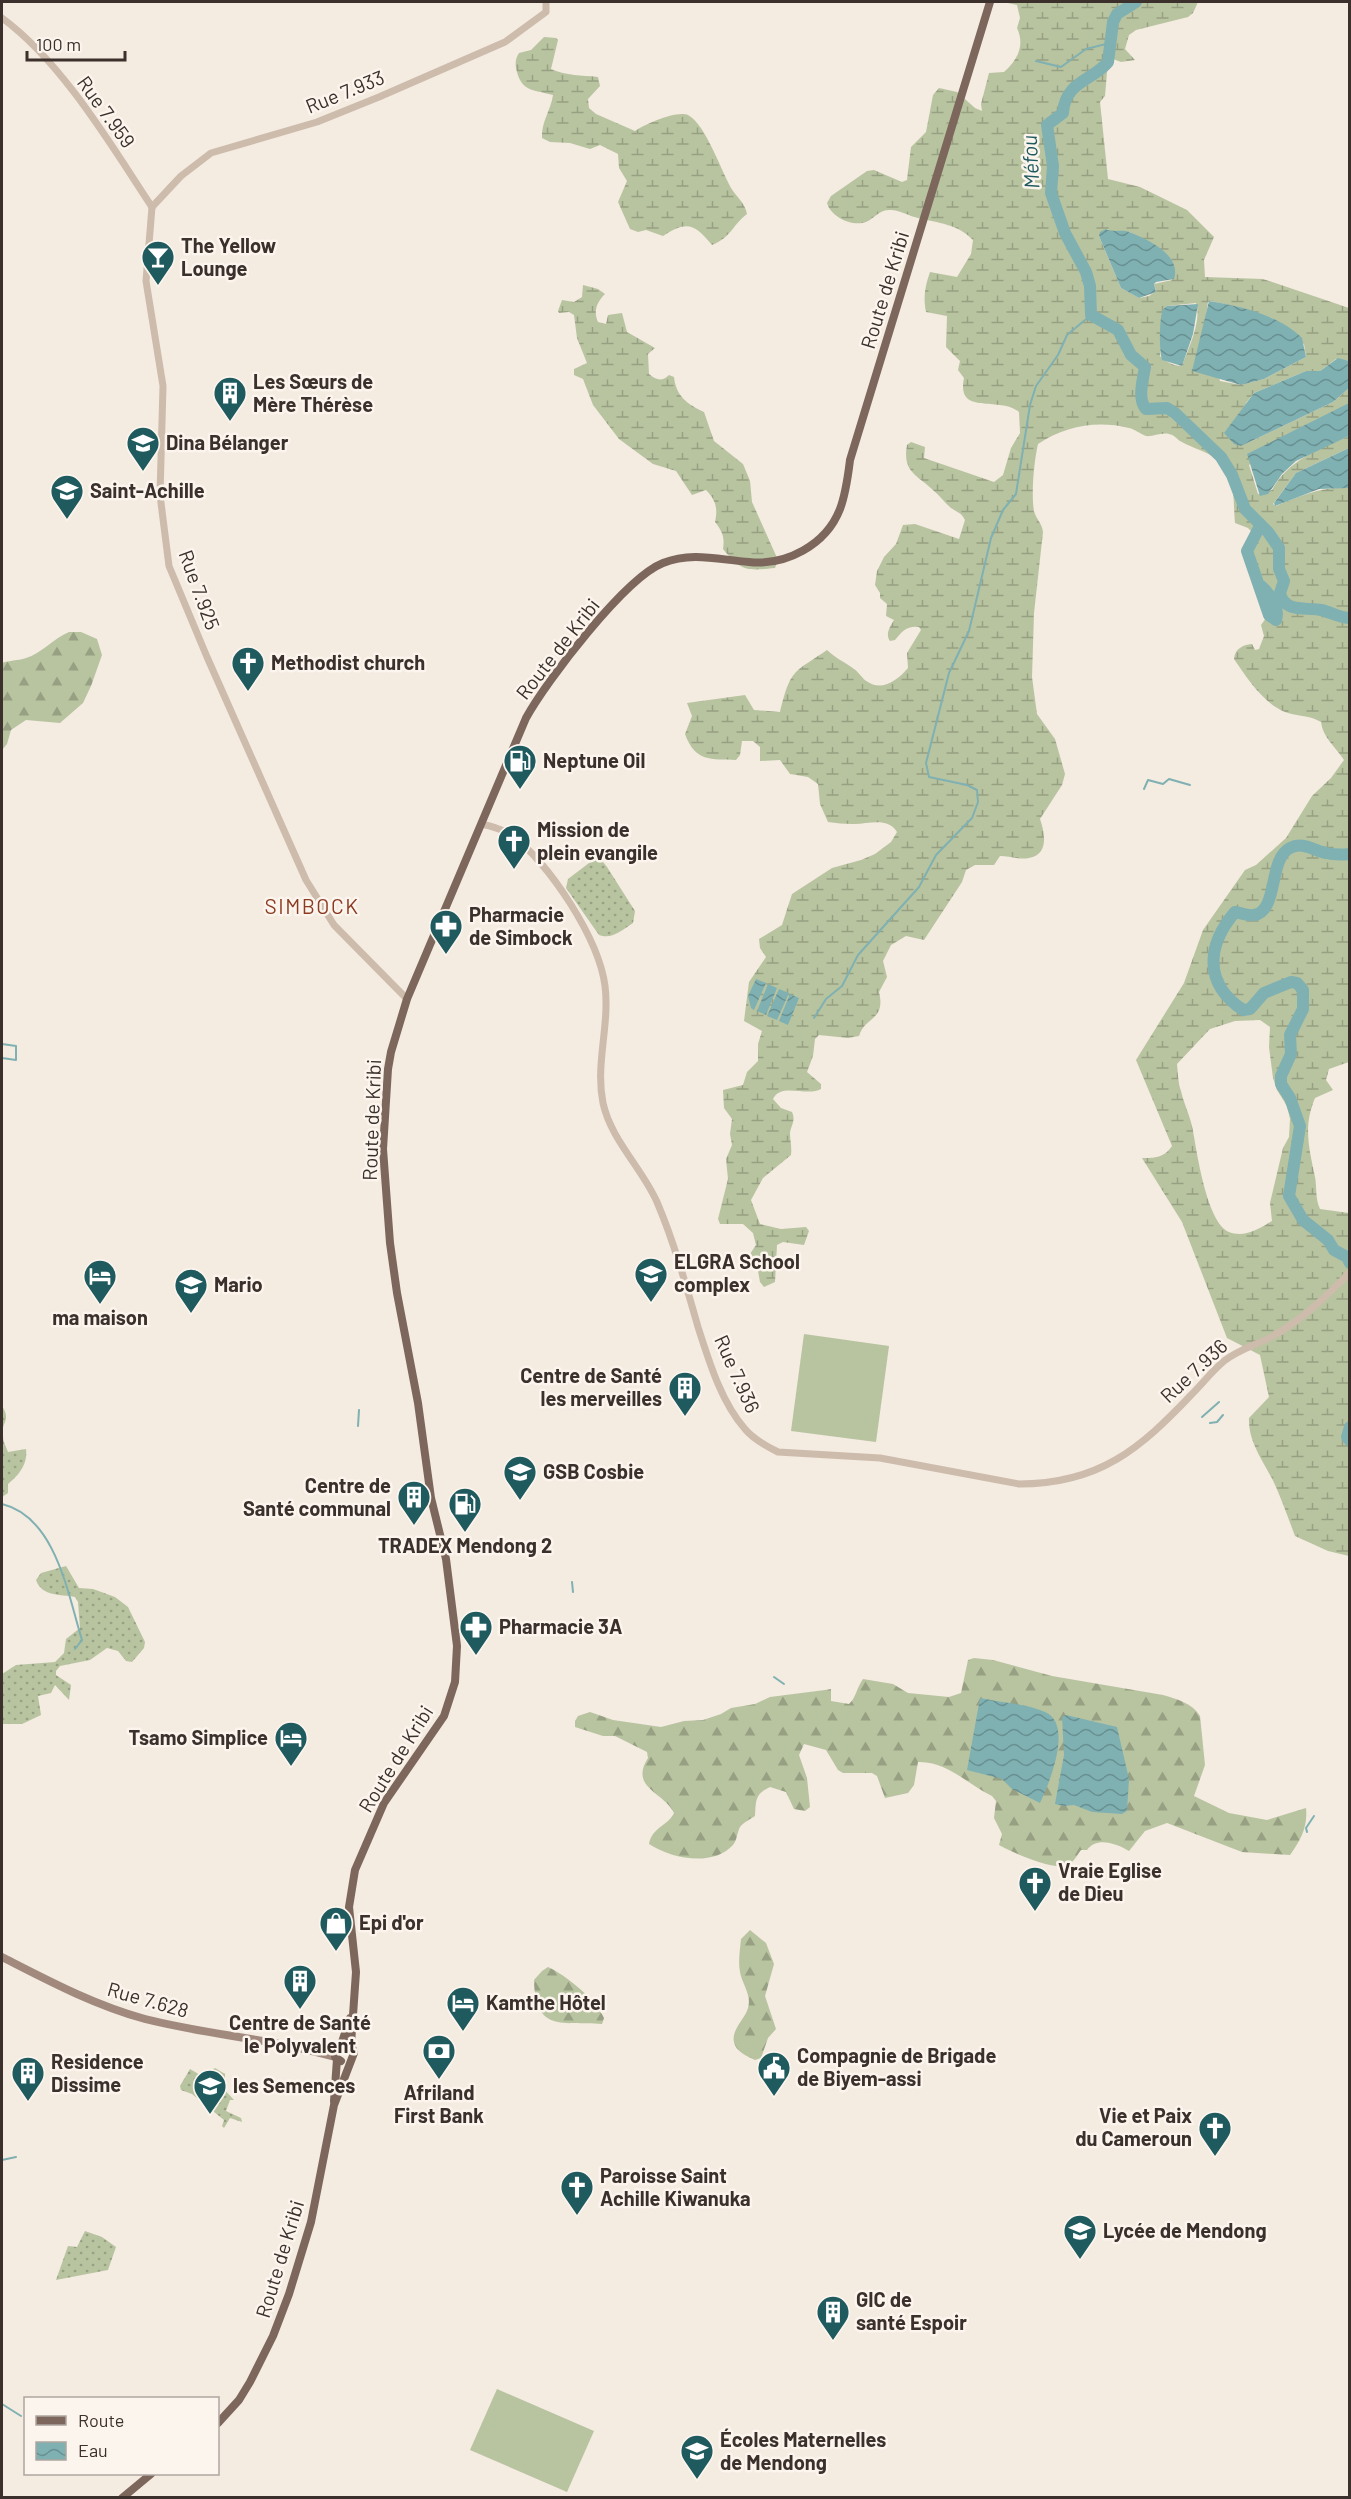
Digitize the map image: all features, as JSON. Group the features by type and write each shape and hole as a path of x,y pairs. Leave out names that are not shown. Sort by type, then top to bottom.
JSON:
{"main road":[{"name":"Route de Kribi","path":"219,2422 239,2400 250,2382 273,2336 289,2294 311,2222 334,2105 354,2054 343,2044 353,2012 356,1972 349,1907 355,1870 384,1803 444,1716 455,1682 457,1640 451,1590 431,1498 418,1403 397,1293 385,1187 383,1149 388,1069 407,999 532,707 570,655 637,579 664,562 687,558 704,556 758,563 789,558 809,547 833,522 844,497 850,460 990,2"},
{"name":"Rue 7.628","path":"2,1957 83,1998 139,2017 207,2033 294,2045 343,2044"},
{"path":"334,2105 336,2058 334,2051 343,2044"},
{"name":"Rue 7.628","path":"294,2045 336,2058"},
{"path":"336,2058 349,2062"},
{"path":"122,2498 150,2475"}],"street":[{"name":"Rue 7.933","path":"152,207 181,176 211,153 317,122 505,42 546,12 546,2"},
{"name":"Rue 7.959","path":"2,18 40,53 103,132 152,207"},
{"name":"Rue 7.925","path":"152,207 146,281 163,386 160,495 169,566 306,880 334,925 407,999"},
{"name":"Rue 7.936","path":"481,824 495,826 511,835 537,861 562,894 595,948 605,985 606,1003 601,1085 603,1106 612,1128 647,1182 663,1216 707,1356 723,1394 744,1428 765,1446 778,1452 880,1458 1019,1484 1039,1484 1074,1479 1111,1464 1126,1454 1161,1426 1224,1361 1241,1349 1265,1340 1290,1326 1327,1297 1348,1273"}],"green space":[{"path":"1003,2 1198,2 1193,13 1188,17 1136,30 1129,35 1125,49 1135,60 1121,62 1113,59 1107,72 1105,96 1100,102 1108,179 1140,187 1187,210 1214,237 1204,260 1205,277 1263,279 1349,308 1349,361 1336,359 1320,371 1306,371 1254,393 1246,403 1241,446 1333,402 1349,388 1349,403 1346,406 1279,440 1249,465 1258,494 1272,490 1295,463 1349,436 1349,448 1296,473 1273,504 1276,506 1321,490 1349,488 1349,1062 1329,1069 1326,1080 1333,1090 1315,1098 1308,1128 1320,1209 1349,1213 1349,1556 1328,1551 1295,1536 1276,1487 1254,1445 1249,1427 1249,1418 1269,1397 1260,1355 1227,1338 1182,1222 1142,1158 1159,1156 1166,1153 1172,1146 1136,1060 1184,983 1203,930 1245,870 1256,865 1286,838 1312,796 1331,778 1344,760 1327,737 1321,722 1285,712 1270,703 1256,689 1234,659 1237,650 1245,645 1252,644 1255,650 1259,649 1264,636 1261,625 1266,618 1262,599 1245,554 1253,533 1248,528 1235,523 1233,493 1230,479 1223,466 1208,454 1180,441 1171,434 1146,436 1117,426 1093,425 1070,429 1038,444 1033,478 1033,504 1043,532 1034,613 1032,677 1037,714 1055,739 1065,774 1062,785 1040,819 1044,837 1043,848 1040,853 1029,858 1000,856 994,865 975,865 966,870 962,882 924,940 906,936 891,945 883,961 887,977 879,992 880,1008 859,1036 848,1038 819,1035 815,1039 813,1056 807,1072 821,1084 821,1089 809,1092 782,1091 773,1099 781,1108 792,1112 793,1115 790,1133 791,1155 763,1178 751,1200 760,1224 781,1229 806,1227 809,1231 804,1245 783,1242 777,1245 775,1282 764,1287 760,1282 758,1271 748,1266 748,1257 756,1245 753,1233 743,1224 720,1224 718,1219 728,1179 726,1159 732,1145 730,1134 732,1119 724,1108 723,1090 743,1085 747,1072 758,1061 758,1044 762,1031 744,1021 749,982 766,957 760,948 759,939 782,925 792,894 832,868 875,854 891,842 897,832 888,824 876,822 852,824 828,822 820,804 818,784 808,777 790,774 780,760 760,761 760,747 753,741 742,741 740,755 736,760 712,759 699,754 689,743 685,734 692,716 687,703 745,695 754,710 780,712 794,674 827,650 873,685 884,685 895,680 908,668 907,653 921,630 919,627 908,628 895,640 890,641 888,633 894,620 886,616 887,604 880,598 875,585 877,571 884,557 896,544 903,525 915,524 959,539 965,520 909,468 907,445 911,442 925,447 924,458 994,482 1003,475 1011,448 1020,433 1019,412 1011,407 981,403 967,397 963,390 964,378 958,370 960,361 946,347 947,316 926,312 925,307 925,292 930,272 957,277 971,254 973,240 954,227 894,210 884,211 866,222 849,222 833,213 827,203 831,196 867,171 874,170 902,182 907,180 911,147 926,132 933,95 939,88 957,92 975,108 982,111 981,104 989,73 1004,72 1019,52 1020,40 1017,28 1020,18 1017,5","holes":["1107,229 1113,232 1129,232 1153,244 1165,253 1172,280 1154,284 1156,291 1149,296 1139,298 1121,288 1099,236","1208,302 1238,307 1272,318 1304,344 1306,357 1264,379 1241,385 1220,381 1205,323","1196,303 1196,326 1182,366 1170,363 1160,356 1163,309 1167,306","1260,1020 1270,1027 1269,1047 1273,1078 1287,1106 1290,1119 1289,1137 1283,1148 1270,1203 1272,1221 1257,1230 1240,1234 1229,1232 1221,1226 1209,1202 1192,1126 1179,1085 1177,1064 1210,1029 1235,1021"]},
{"path":"544,37 558,40 551,69 568,74 598,77 600,86 588,99 589,108 596,114 635,131 676,114 688,115 695,120 747,214 724,238 712,245 701,232 685,226 663,236 646,230 638,232 630,229 618,202 627,181 619,168 618,154 600,145 590,149 570,143 550,142 542,138 553,95 526,87 519,79 516,64 519,53 531,50"},
{"path":"583,285 598,289 605,294 597,307 598,322 606,324 608,315 622,313 627,332 655,348 648,354 649,374 659,379 664,379 669,375 674,377 683,399 704,412 714,441 743,464 750,481 752,502 778,560 775,568 751,569 735,562 723,549 722,534 715,522 715,505 706,490 692,495 676,471 653,464 619,439 593,405 583,379 574,375 574,369 587,363 577,338 574,315 558,311 562,300 574,302 582,297"},
{"path":"69,632 81,632 97,639 102,655 83,703 60,723 26,720 11,730 7,744 2,750 2,663 32,656"},
{"path":"593,860 603,862 635,911 633,923 613,935 599,935 566,888 568,879"},
{"path":"804,1334 889,1346 876,1442 791,1431"},
{"path":"2,1406 6,1415 3,1438 8,1452 26,1449 26,1460 16,1477 8,1484 8,1493 2,1497"},
{"path":"66,1566 79,1588 93,1589 115,1597 128,1607 145,1642 144,1648 132,1662 126,1661 118,1651 107,1648 90,1660 60,1666 56,1675 71,1685 69,1700 55,1685 51,1693 38,1696 41,1715 22,1724 2,1724 2,1674 16,1665 55,1662 64,1653 66,1639 80,1628 78,1602 75,1597 47,1592 36,1580 41,1573"},
{"path":"974,1658 993,1660 1052,1676 1163,1695 1188,1705 1200,1716 1205,1765 1194,1796 1229,1813 1267,1820 1306,1808 1305,1827 1297,1844 1290,1855 1242,1852 1167,1823 1145,1831 1129,1851 1102,1842 1096,1843 1087,1850 1081,1850 1068,1865 1044,1864 999,1845 1002,1834 994,1818 996,1801 992,1796 948,1769 918,1762 914,1785 908,1793 885,1798 877,1776 872,1773 843,1773 838,1770 826,1750 804,1744 799,1755 807,1778 810,1807 805,1811 794,1809 786,1792 770,1787 759,1795 755,1816 740,1827 733,1845 725,1852 704,1858 680,1857 649,1844 653,1834 674,1813 645,1783 643,1768 648,1758 647,1752 615,1736 603,1736 575,1727 578,1716 590,1712 613,1720 661,1727 684,1721 703,1720 731,1708 755,1704 770,1697 831,1689 831,1701 849,1704 863,1679 893,1684 908,1693 949,1697 961,1693 968,1660"},
{"path":"750,1930 766,1943 774,1964 765,1996 776,2029 768,2038 761,2058 755,2060 739,2051 734,2042 734,2033 749,2003 739,1960 741,1939"},
{"path":"548,1967 572,1982 588,1996 604,2018 602,2024 563,2023 545,2016 539,2009 534,1980"},
{"path":"215,2068 225,2074 221,2086 234,2100 230,2100 226,2111 241,2118 242,2122 230,2118 224,2128 222,2126 224,2120 192,2094 181,2090 180,2086 190,2069 202,2076"},
{"path":"85,2231 102,2237 116,2247 108,2270 56,2280 68,2246 77,2247"},
{"path":"497,2389 594,2431 567,2492 470,2450"}],"water":[{"path":"1106,229 1129,232 1161,249 1173,263 1174,279 1156,282 1154,284 1156,292 1139,298 1121,288 1099,236 1100,232"},
{"path":"1209,301 1246,309 1282,323 1302,338 1306,357 1264,379 1241,385 1192,371"},
{"path":"1198,304 1193,334 1182,366 1162,360 1160,335 1163,309 1167,306"},
{"path":"1338,358 1349,361 1349,388 1333,402 1241,446 1234,444 1224,433 1254,393 1306,371 1320,371"},
{"path":"1349,403 1349,436 1296,461 1282,474 1268,494 1260,496 1247,454"},
{"path":"1349,448 1349,488 1319,489 1275,506 1274,503 1296,473"},
{"path":"756,979 766,983 754,1010 751,1008 748,996"},
{"path":"768,984 777,988 766,1015 757,1011"},
{"path":"779,989 789,993 777,1020 767,1016"},
{"path":"790,994 799,998 788,1025 779,1021"},
{"path":"980,1698 1030,1707 1045,1712 1053,1719 1058,1729 1057,1755 1040,1803 1012,1789 1002,1779 967,1770"},
{"path":"1066,1715 1117,1727 1129,1779 1127,1811 1122,1814 1092,1812 1074,1805 1055,1804 1064,1755 1062,1717"}],"waterway":[{"name":"Méfou","path":"1136,2 1117,14 1113,22 1108,62 1074,88 1065,102 1063,113 1047,125 1053,166 1051,193 1065,233 1086,272 1090,286 1091,315 1118,330 1131,355 1145,367 1141,395 1146,409 1167,408 1175,413 1221,457 1232,475 1245,509 1268,532 1279,548 1279,569 1284,581 1280,593 1286,604 1350,618"},
{"path":"1036,61 1061,67 1086,49 1106,44"},
{"path":"814,1018 826,999 842,986 858,955 919,887 936,855 972,818 978,802 977,790 967,785 929,777 926,763 949,673 969,631 991,538 1003,510 1016,494 1030,405 1036,386 1058,355 1067,335 1091,315"},
{"path":"1260,526 1247,551 1269,615 1276,620 1277,610 1274,601 1261,586"},
{"path":"1144,789 1148,780 1163,784 1169,779 1190,785"},
{"path":"1350,854 1329,854 1304,846 1290,848 1283,854 1279,863 1267,904 1262,911 1254,915 1235,912 1219,937 1214,963 1221,988 1243,1010 1250,1009 1264,993 1291,982 1297,983 1303,990 1303,1009 1290,1035 1291,1054 1281,1076 1281,1084 1290,1098 1300,1126 1289,1196 1303,1220 1328,1240 1334,1250 1347,1257 1350,1263"},
{"path":"2,1044 16,1046 16,1060 2,1058"},
{"path":"1202,1417 1219,1402"},
{"path":"358,1426 359,1410"},
{"path":"1210,1423 1217,1422 1223,1415"},
{"path":"1350,1427 1347,1437 1350,1441"},
{"path":"2,1504 20,1512 35,1524 57,1560 82,1640 75,1649"},
{"path":"572,1582 573,1592"},
{"path":"774,1677 784,1684"},
{"path":"1307,1832 1306,1828 1314,1816"},
{"path":"2,2160 16,2157"},
{"path":"2,2404 21,2416"}],"place":[{"name":"The Yellow Lounge","path":"158,286"},
{"name":"Les Sœurs de Mère Thérèse","path":"230,422"},
{"name":"Dina Bélanger","path":"143,472"},
{"name":"Saint-Achille","path":"67,520"},
{"name":"Methodist church","path":"248,692"},
{"name":"Neptune Oil","path":"520,790"},
{"name":"Mission de plein evangile","path":"514,870"},
{"name":"Pharmacie de Simbock","path":"446,955"},
{"name":"ELGRA School complex","path":"651,1303"},
{"name":"ma maison","path":"100,1305"},
{"name":"Mario","path":"191,1314"},
{"name":"Centre de Santé les merveilles","path":"685,1417"},
{"name":"GSB Cosbie","path":"520,1501"},
{"name":"Centre de Santé communal","path":"414,1526"},
{"name":"TRADEX Mendong 2","path":"465,1533"},
{"name":"Pharmacie 3A","path":"476,1656"},
{"name":"Tsamo Simplice","path":"291,1767"},
{"name":"Vraie Eglise de Dieu","path":"1035,1912"},
{"name":"Epi d'or","path":"336,1952"},
{"name":"Centre de Santé le Polyvalent","path":"300,2010"},
{"name":"Kamthe Hôtel","path":"463,2032"},
{"name":"Afriland First Bank","path":"439,2080"},
{"name":"Compagnie de Brigade de Biyem-assi","path":"774,2097"},
{"name":"Residence Dissime","path":"28,2102"},
{"name":"les Semences","path":"210,2115"},
{"name":"Vie et Paix du Cameroun","path":"1215,2157"},
{"name":"Paroisse Saint Achille Kiwanuka","path":"577,2216"},
{"name":"Lycée de Mendong","path":"1080,2260"},
{"name":"GIC de santé Espoir","path":"833,2341"},
{"name":"Écoles Maternelles de Mendong","path":"697,2480"}],"district":[{"name":"SIMBOCK","path":"312,907"}]}
